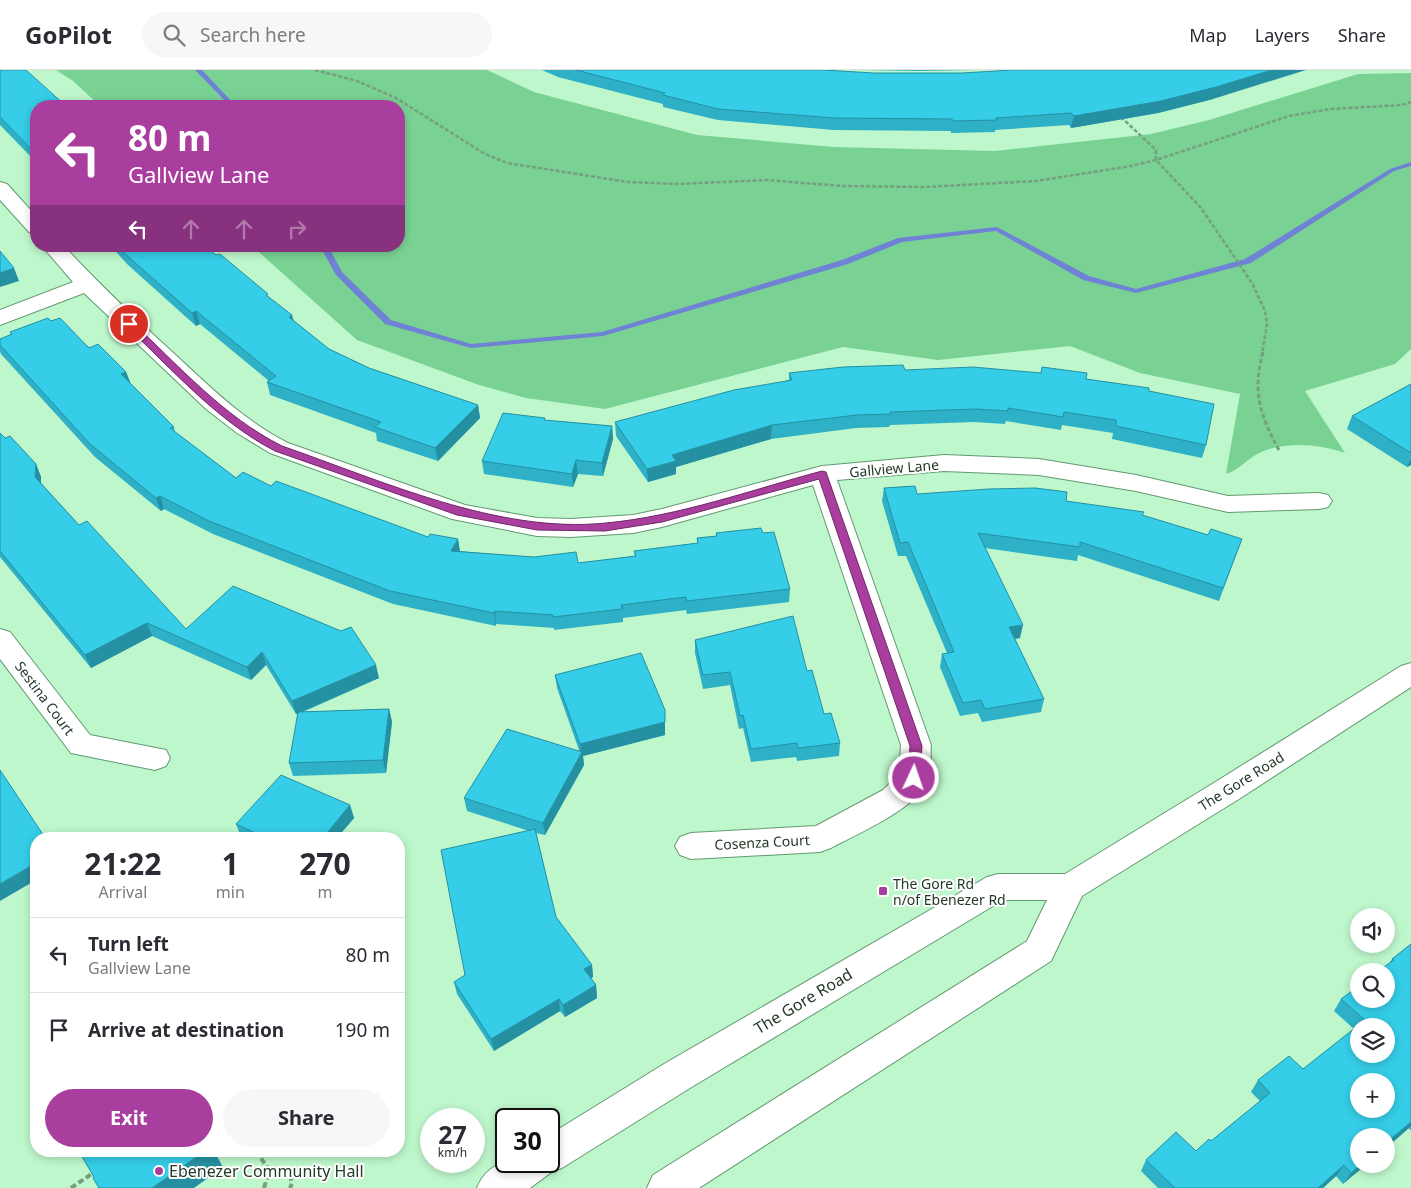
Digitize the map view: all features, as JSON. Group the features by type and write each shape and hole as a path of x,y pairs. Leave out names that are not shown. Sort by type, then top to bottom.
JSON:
{"street":[{"path":"0,188 30,221"},
{"name":"Gallview Lane","path":"58,252 87,284 214,404 235,422 262,440 278,448 461,513 537,527 605,527 662,518 822,474 944,463 1014,466 1087,474 1228,504 1319,501"},
{"path":"0,318 87,284"},
{"name":"Cosenza Court","path":"691,846 820,839 894,799 914,778 916,746 822,474"},
{"name":"Sestina Court","path":"0,639 81,745 155,758"},
{"name":"The Gore Road","path":"560,1148 677,1076 998,886 1070,887 1228,790 1411,672"},
{"path":"666,1188 1039,951 1070,887"},
{"path":"496,1188 520,1173"}],"path":[{"path":"315,70 357,81 399,100"},
{"path":"405,104 485,154 507,163 628,182 677,184 767,180 842,186 926,186 1036,181 1131,166 1156,160 1289,116 1331,109 1402,105 1411,102"},
{"path":"1116,113 1156,150 1156,160 1201,208 1260,299 1267,324 1257,379 1266,428 1279,450"},
{"path":"260,1157 272,1174"},
{"path":"70,1188 102,1167"},
{"path":"264,1188 264,1182 279,1170 287,1172 292,1179 290,1188"}],"green space":[{"path":"56,70 487,70 534,92 697,135 834,147 995,151 1151,134 1209,120 1358,74 1411,73 1411,349 1395,364 1305,391 1345,453 1313,446 1290,445 1259,453 1226,474 1240,394 1140,373 1070,346 938,360 843,347 605,409 526,398 479,385 357,340 259,252 405,252 405,100 94,100 73,81"}],"building":[{"path":"0,70 26,70 59,100 30,100 30,148 0,117"},
{"path":"576,70 824,70 874,73 962,73 1013,70 1272,70 1161,101 1074,116 1071,113 996,118 997,120 953,121 952,119 835,118 718,109"},
{"path":"0,251 14,268 0,273"},
{"path":"123,252 213,252 216,255 220,254 268,294 266,295 292,315 289,317 329,349 369,368 478,405 435,448 375,427 381,422 267,382 276,376 196,311 192,313"},
{"path":"48,318 51,321 60,318 89,348 98,344 126,372 121,374 174,427 170,428 236,478 243,472 271,486 276,481 428,537 430,534 458,539 451,551 534,557 576,552 578,563 636,556 634,551 698,543 697,538 717,536 716,533 761,528 763,533 774,532 790,589 687,601 686,597 621,605 622,609 553,617 553,615 495,611 494,613 390,591 209,521 160,496 156,498 90,444 0,345 0,339 12,334 10,332"},
{"path":"903,365 905,370 973,367 1041,373 1042,367 1087,373 1086,379 1149,388 1149,391 1214,404 1206,445 1116,426 1116,420 1064,412 1063,417 1008,408 1008,411 976,409 890,412 891,414 857,415 772,425 672,455 676,461 647,469 615,422 734,390 792,380 789,373 843,367"},
{"path":"1411,384 1411,453 1352,416"},
{"path":"503,413 545,418 544,420 612,426 602,463 576,460 572,474 482,461"},
{"path":"0,433 5,438 10,436 36,464 35,477 79,525 87,521 186,629 233,586 341,631 351,627 376,665 292,701 262,652 247,667 147,623 85,655 0,551"},
{"path":"915,486 917,494 1035,488 1067,492 1066,501 1144,512 1142,515 1208,535 1211,529 1242,539 1223,588 1080,542 1080,547 978,533 1023,625 1009,627 1044,699 985,709 981,700 963,703 942,654 954,652 908,542 900,543 884,488"},
{"path":"793,616 807,671 812,670 824,714 831,713 840,743 798,748 797,743 751,749 743,715 740,716 730,672 703,675 695,640"},
{"path":"641,653 665,710 665,722 580,744 555,675"},
{"path":"389,709 383,760 289,763 298,712"},
{"path":"507,729 582,752 543,823 464,798"},
{"path":"0,770 41,832 30,832 30,866 0,884"},
{"path":"281,775 350,805 328,832 253,832 236,824"},
{"path":"535,829 556,917 592,965 584,969 596,985 563,1005 559,999 491,1039 454,982 465,975 441,850"},
{"path":"1411,944 1411,1122 1395,1135 1395,1128 1350,1128 1350,1172 1344,1165 1318,1188 1175,1188 1146,1160 1176,1132 1196,1151 1270,1093 1258,1080 1289,1056 1303,1069 1350,1032 1350,1063 1395,1063 1395,1018 1363,1018 1351,1008 1395,1008 1395,963 1390,963 1394,960 1392,959"},
{"path":"1350,992 1350,1007 1341,999"},
{"path":"82,1157 196,1157 152,1188 99,1188"}],"waterway":[{"path":"198,70 227,100"},
{"path":"327,252 339,273 388,322 471,346 603,334 845,262 901,240 997,229 1086,278 1136,291 1248,261 1392,170 1411,164"}],"place":[{"name":"The Gore Rd n/of Ebenezer Rd","path":"883,891"},
{"name":"Ebenezer Community Hall","path":"159,1171"}],"route":[{"path":"129,324 214,404 235,422 262,440 278,448 461,513 537,527 605,527 633,524 662,518 822,474 916,746 914,778"}]}
